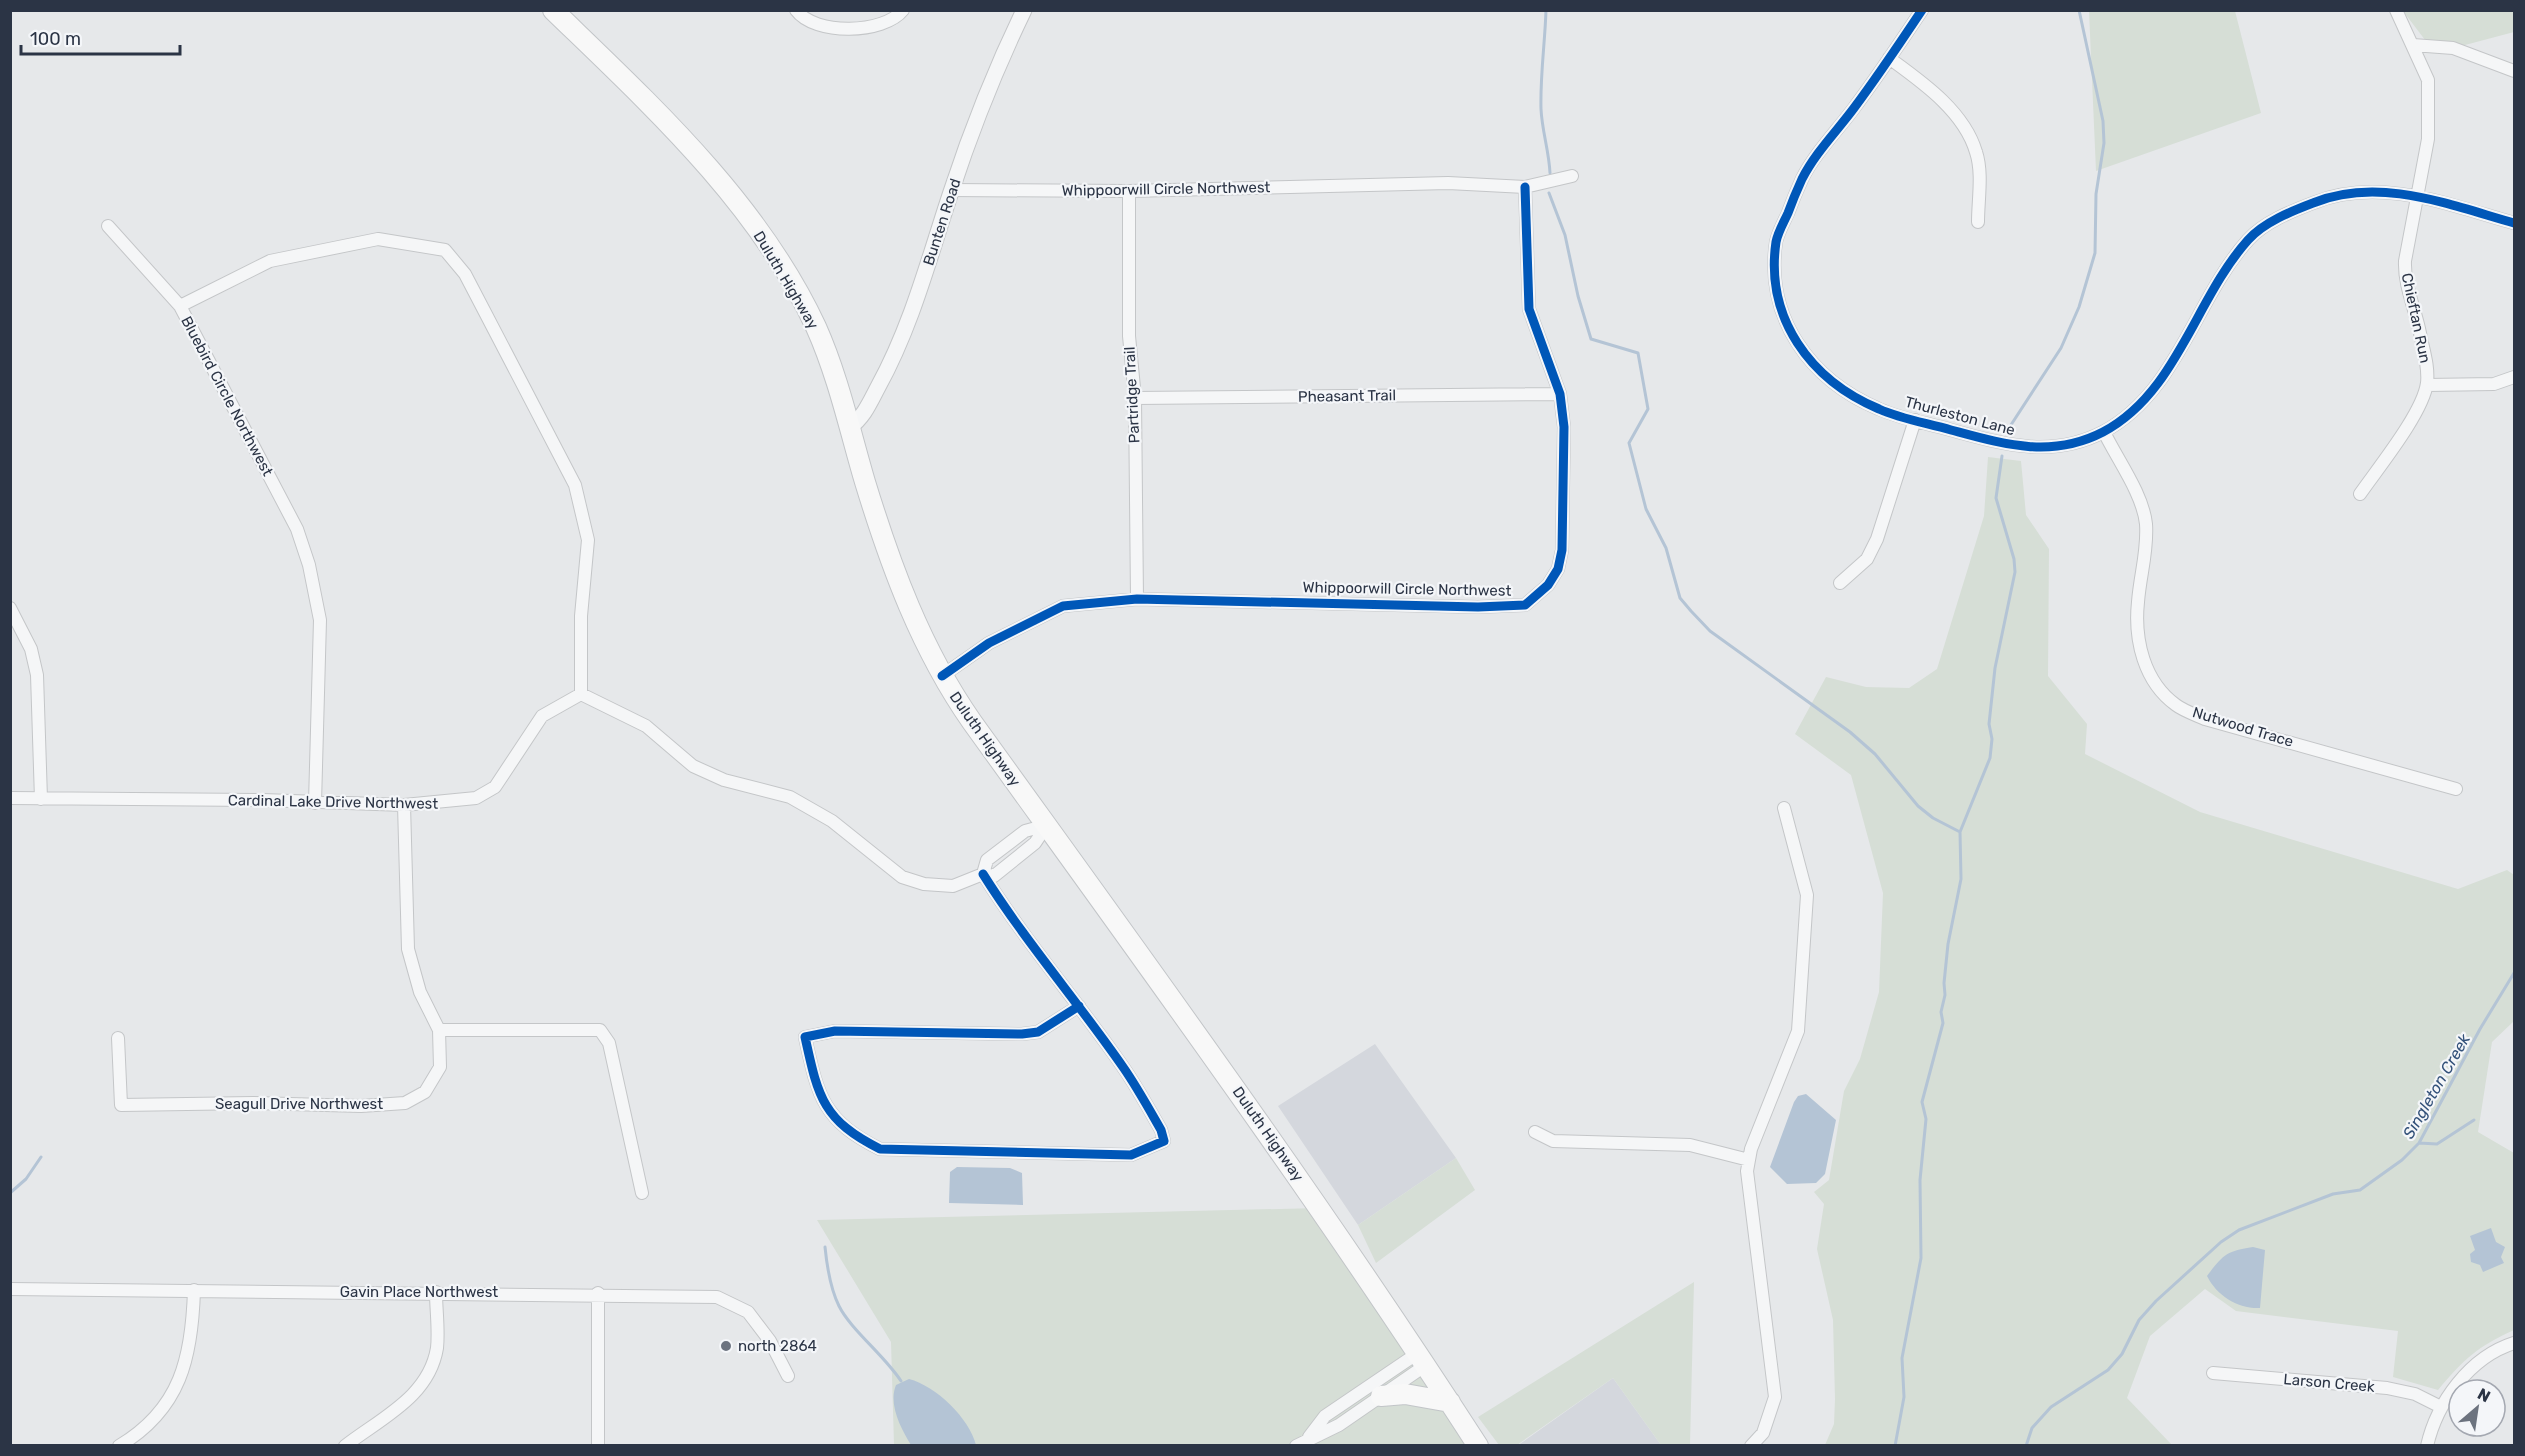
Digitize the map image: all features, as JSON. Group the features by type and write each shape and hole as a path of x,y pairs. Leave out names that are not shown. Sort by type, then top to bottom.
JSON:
{"main road":[{"name":"Duluth Highway","path":"553,10 662,118 761,234 816,328 899,582 942,676 1196,1030 1422,1359 1478,1446"},
{"path":"1381,1396 1406,1394 1450,1402"}],"street":[{"path":"796,10 819,26 836,28 882,26 896,20 903,10"},
{"name":"Bunten Road","path":"850,427 860,419 892,361 921,288 951,190 1009,42 1024,10"},
{"name":"Thurleston Lane","path":"1923,10 1803,176 1776,240 1774,289 1789,332 1824,376 1850,395 1881,410 2012,447 2046,448 2104,432 2144,401 2158,383 2227,268 2250,237 2281,217 2316,201 2368,191 2418,196 2514,223"},
{"name":"Chieftan Run","path":"2360,494 2406,430 2427,385 2426,360 2417,319 2404,280 2405,261 2428,139 2428,80 2396,10"},
{"path":"2413,45 2453,48 2514,71"},
{"path":"1889,58 1927,86 1962,124 1977,153 1978,222"},
{"name":"Whippoorwill Circle Northwest","path":"951,190 1129,191 1448,183 1525,187 1572,177"},
{"name":"Whippoorwill Circle Northwest","path":"942,676 988,644 1063,606 1137,598 1478,607 1525,605 1548,585 1558,569 1562,550 1565,456 1560,394 1528,309 1525,187"},
{"name":"Partridge Trail","path":"1129,191 1129,336 1135,399 1137,598"},
{"path":"108,226 180,306"},
{"name":"Bluebird Circle Northwest","path":"315,803 320,620 309,565 297,529 180,306 270,261 378,239 445,250 465,274 575,485 588,540 581,615 582,694"},
{"path":"2427,385 2494,384 2514,377"},
{"name":"Pheasant Trail","path":"1135,399 1560,394"},
{"path":"1840,584 1867,559 1877,539 1915,420"},
{"name":"Nutwood Trace","path":"2104,432 2141,502 2146,522 2147,539 2138,602 2138,631 2143,662 2158,687 2176,705 2205,719 2456,789"},
{"path":"10,608 31,649 37,675 41,799"},
{"path":"582,694 646,726 693,765 724,780 790,797 815,811 832,821 902,877 924,884 954,886 983,874"},
{"name":"Cardinal Lake Drive Northwest","path":"10,798 404,806 476,798 495,787 542,716 582,694"},
{"name":"Seagull Drive Northwest","path":"118,1038 121,1105 253,1103 362,1106 405,1102 425,1092 440,1067 439,1030 420,992 408,949 404,806"},
{"path":"1751,1446 1763,1433 1775,1397 1747,1172 1749,1160 1798,1031 1807,895 1784,808"},
{"path":"983,874 987,860 1025,831 1047,825"},
{"path":"983,874 1040,957 1078,1006 1124,1068 1161,1130 1164,1141 1131,1155 880,1149 856,1137 827,1111 813,1072 805,1037 835,1031 1022,1034 1038,1032 1078,1006"},
{"path":"439,1030 600,1030 609,1043 642,1193"},
{"path":"1535,1132 1552,1142 1690,1145 1749,1160"},
{"name":"Gavin Place Northwest","path":"10,1289 598,1293 717,1296 748,1312 770,1341 788,1376"},
{"path":"119,1446 153,1420 179,1380 193,1334 194,1290"},
{"path":"345,1446 400,1406 423,1385 430,1372 437,1347 436,1292"},
{"path":"598,1293 598,1446"},
{"path":"2427,1446 2441,1407 2467,1374 2483,1360 2514,1343"},
{"path":"1301,1443 1339,1425 1381,1396 1422,1359"},
{"path":"1301,1443 1325,1416 1422,1359"},
{"name":"Larson Creek","path":"2213,1373 2395,1389 2415,1394 2441,1407"}],"shaded area":[{"path":"2089,11 2235,11 2261,113 2096,171"},
{"path":"2403,11 2514,11 2514,32 2435,53"},
{"path":"1988,457 2021,461 2026,515 2049,549 2048,676 2087,724 2085,754 2200,812 2458,889 2507,870 2514,875 2514,1021 2492,1042 2478,1132 2514,1153 2514,1330 2490,1342 2472,1355 2447,1378 2438,1390 2393,1377 2398,1331 2236,1311 2205,1289 2150,1336 2127,1398 2172,1445 1825,1445 1834,1424 1833,1320 1817,1249 1824,1204 1814,1192 1829,1180 1844,1091 1860,1059 1879,992 1883,893 1851,775 1795,734 1826,677 1866,687 1909,688 1937,669 1984,516"},
{"path":"1375,1044 1456,1158 1358,1225 1278,1106"},
{"path":"1456,1158 1475,1190 1376,1263 1358,1225"},
{"path":"1319,1208 1474,1445 894,1445 891,1342 817,1220"},
{"path":"1694,1282 1690,1445 1661,1445 1613,1378 1517,1445 1499,1445 1478,1417"},
{"path":"1613,1378 1661,1445 1517,1446"}],"water":[{"path":"1806,1094 1836,1120 1825,1174 1816,1183 1787,1184 1770,1167 1794,1102 1798,1096"},
{"path":"957,1167 1010,1168 1022,1173 1023,1205 949,1203 950,1172"},
{"path":"2491,1228 2496,1242 2505,1247 2501,1257 2504,1263 2483,1272 2480,1265 2471,1262 2470,1254 2475,1250 2470,1236"},
{"path":"2253,1247 2265,1250 2260,1308 2236,1304 2229,1300 2216,1290 2207,1276 2226,1255"},
{"path":"909,1379 930,1388 950,1404 966,1424 976,1445 911,1445 900,1424 894,1400 896,1385"}],"waterway":[{"path":"1546,10 1541,109 1550,173"},
{"path":"2007,431 2061,348 2079,307 2095,253 2096,194 2104,143 2103,121 2079,10"},
{"path":"1549,193 1565,235 1578,296 1591,339 1638,353 1648,409 1629,443 1646,509 1666,548 1680,598 1710,631 1850,732 1875,754 1918,806 1933,818 1960,832"},
{"path":"1895,1446 1904,1397 1902,1358 1921,1258 1920,1180 1926,1119 1922,1102 1943,1023 1941,1012 1945,995 1948,944 1961,879 1960,832 1990,758 1992,739 1989,724 1995,668 2015,572 2014,559 1996,498 2002,456"},
{"name":"Singleton Creek","path":"2026,1446 2032,1428 2051,1407 2108,1370 2122,1354 2139,1320 2156,1301 2221,1242 2239,1230 2333,1194 2360,1190 2402,1160 2419,1143 2480,1029 2514,973"},
{"path":"2419,1143 2437,1144 2474,1120"},
{"path":"10,1193 26,1179 41,1157"},
{"path":"825,1247 833,1292 844,1315 901,1381"}],"cycle path":[{"path":"1922,10 1872,84 1807,169 1776,242 1774,270 1778,296 1786,321 1798,343 1813,363 1832,381 1854,397 1887,412 2008,444 2046,447 2084,440 2103,432 2128,415 2149,394 2167,370 2213,289 2230,264 2248,240 2279,218 2338,195 2363,192 2414,196 2514,223"},
{"path":"942,676 989,643 1063,606 1137,599 1478,607 1525,605 1548,585 1558,569 1562,550 1564,427 1560,394 1529,309 1525,187"},
{"path":"983,874 1016,923 1034,947 1052,971 1070,995 1088,1019 1106,1043 1128,1075 1161,1130 1164,1141 1131,1155 880,1149 846,1128 834,1116 819,1091 805,1037 835,1031 1022,1034 1038,1032 1079,1006"}],"place":[{"name":"north 2864","path":"726,1346"}]}
